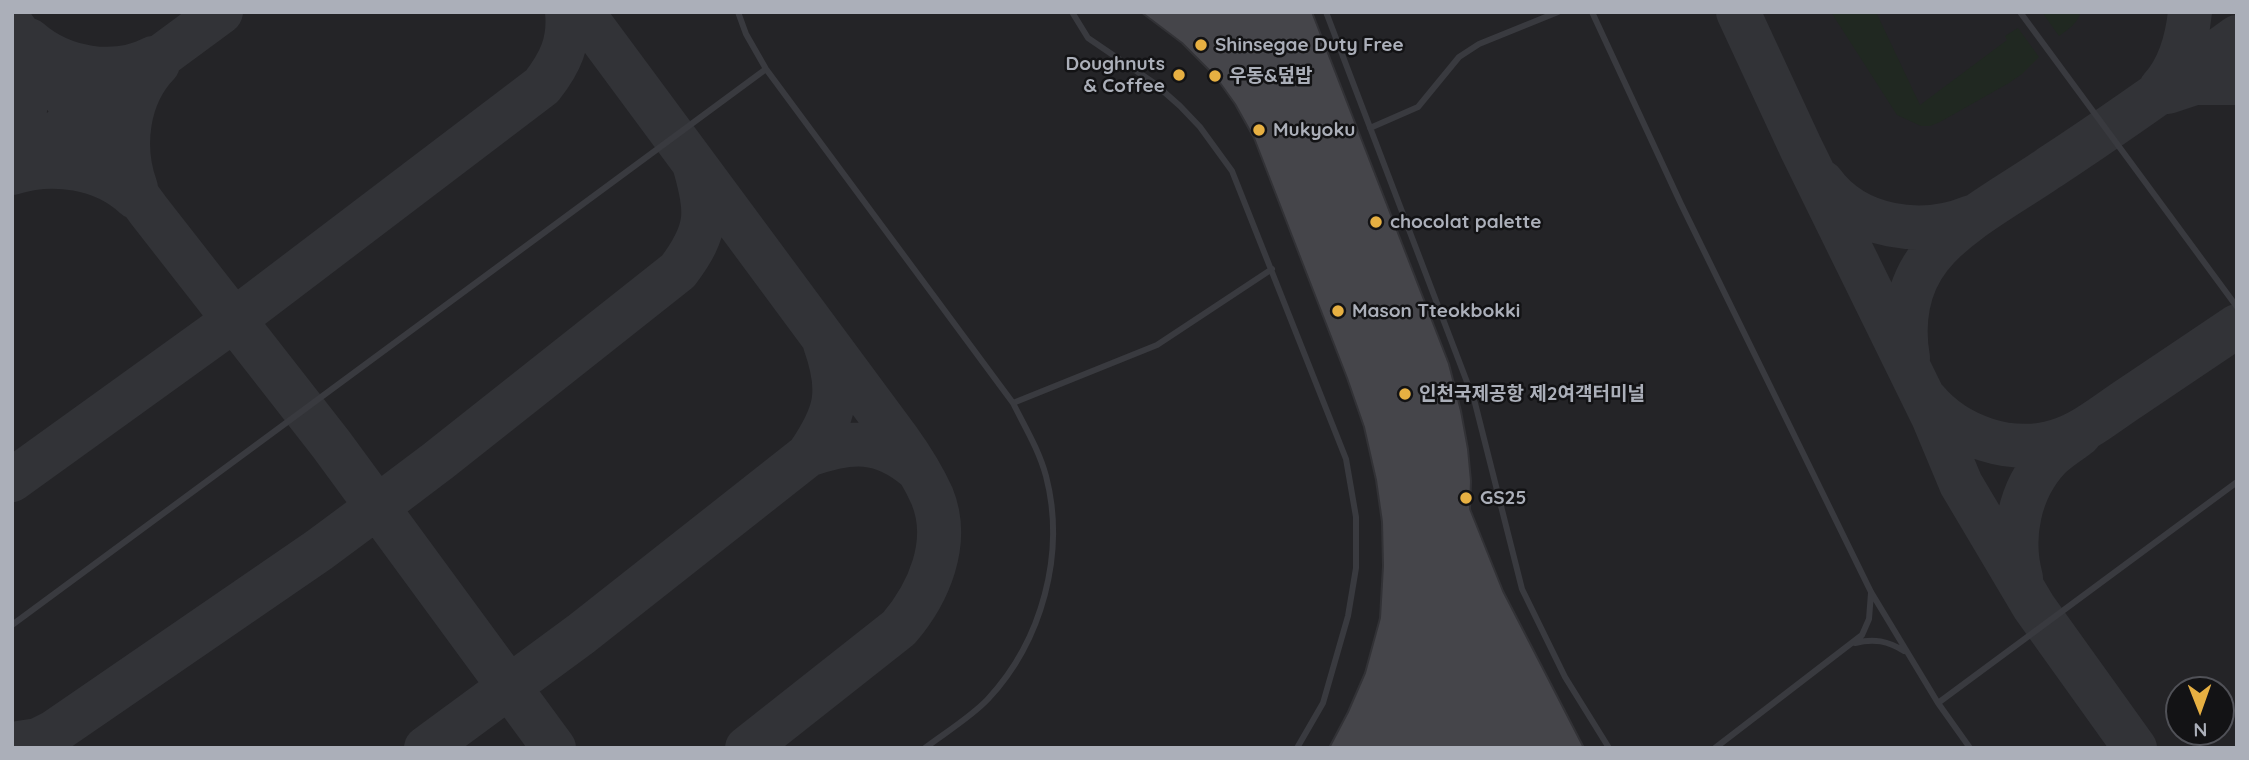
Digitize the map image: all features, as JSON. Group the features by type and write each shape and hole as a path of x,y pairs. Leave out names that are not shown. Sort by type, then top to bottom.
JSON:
{"lane":[{"path":"738,12 746,34 766,69 1013,403 1037,449 1046,478 1052,515 1052,550 1047,589 1033,631 1019,658 987,701 925,748"},
{"path":"1072,12 1088,38 1154,83 1199,127 1232,171 1346,458 1356,517 1356,568 1348,616 1323,703 1297,748"},
{"path":"1326,12 1475,403 1522,589 1565,677 1609,748"},
{"path":"1370,128 1418,107 1459,57 1479,44 1558,12"},
{"path":"1592,12 1681,204 1871,592 1938,703 1970,748"},
{"path":"2020,12 2237,307"},
{"path":"12,625 766,69"},
{"path":"1013,403 1157,345 1272,269"},
{"path":"1938,703 2237,482"},
{"path":"1715,748 1862,635 1869,619 1871,592"},
{"path":"1853,643 1871,639 1906,652"}],"shaded area":[{"path":"12,12 2237,12 2237,748 12,748"},
{"path":"1831,12 1876,12 1920,105 2007,40 2005,36 2018,28 2039,57 2009,83 1940,122 1921,126 1897,115"},
{"path":"2042,12 2080,12 2075,23 2059,36"}],"building":[{"name":"인천국제공항 제2여객터미널","path":"1141,12 1312,12 1449,364 1468,449 1470,509 1503,591 1584,748 1329,748 1365,673 1380,618 1382,522 1364,427 1254,138 1215,76 1182,43"}],"taxiway":[{"path":"12,166 221,12"},
{"path":"12,480 234,320 542,86 562,52 567,33 567,12"},
{"path":"582,12 903,446 932,496 937,513 938,549 934,566 919,599 899,628 747,748"},
{"path":"1738,12 1801,148 1933,417 1961,484 2034,607 2135,748"},
{"path":"2161,88 2182,53 2190,12"},
{"path":"12,25 149,211 331,444 554,748"},
{"path":"1908,358 1906,318 1911,292 1922,268 1941,244 1986,209 2097,136 2237,37"},
{"path":"12,155 22,124 26,97 24,69 16,38"},
{"path":"29,40 57,58 89,67 122,68 153,58"},
{"path":"136,188 131,172 128,139 133,106 139,91 158,64"},
{"path":"2168,92 2195,83 2237,83"},
{"path":"12,744 38,740 54,732 319,550 438,461 678,271 696,244 703,220 702,195 694,164"},
{"path":"12,173 44,167 77,169 108,179 135,197"},
{"path":"1822,182 1836,198 1853,210 1891,225 1932,227 1971,217"},
{"path":"1926,400 1953,424 1986,440 2021,446 2057,441 2095,422 2237,326"},
{"path":"426,748 581,634 808,455 825,427 833,402 833,376 825,344"},
{"path":"2021,578 2017,530 2030,484 2049,458 2080,434"},
{"path":"808,455 838,446 865,445 891,452 917,469"}],"place":[{"name":"Shinsegae Duty Free","path":"1201,45"},
{"name":"Doughnuts & Coffee","path":"1179,75"},
{"name":"우동&덮밥","path":"1215,76"},
{"name":"Mukyoku","path":"1259,130"},
{"name":"chocolat palette","path":"1376,222"},
{"name":"Mason Tteokbokki","path":"1338,311"},
{"name":"인천국제공항 제2여객터미널","path":"1405,394"},
{"name":"GS25","path":"1466,498"}]}
